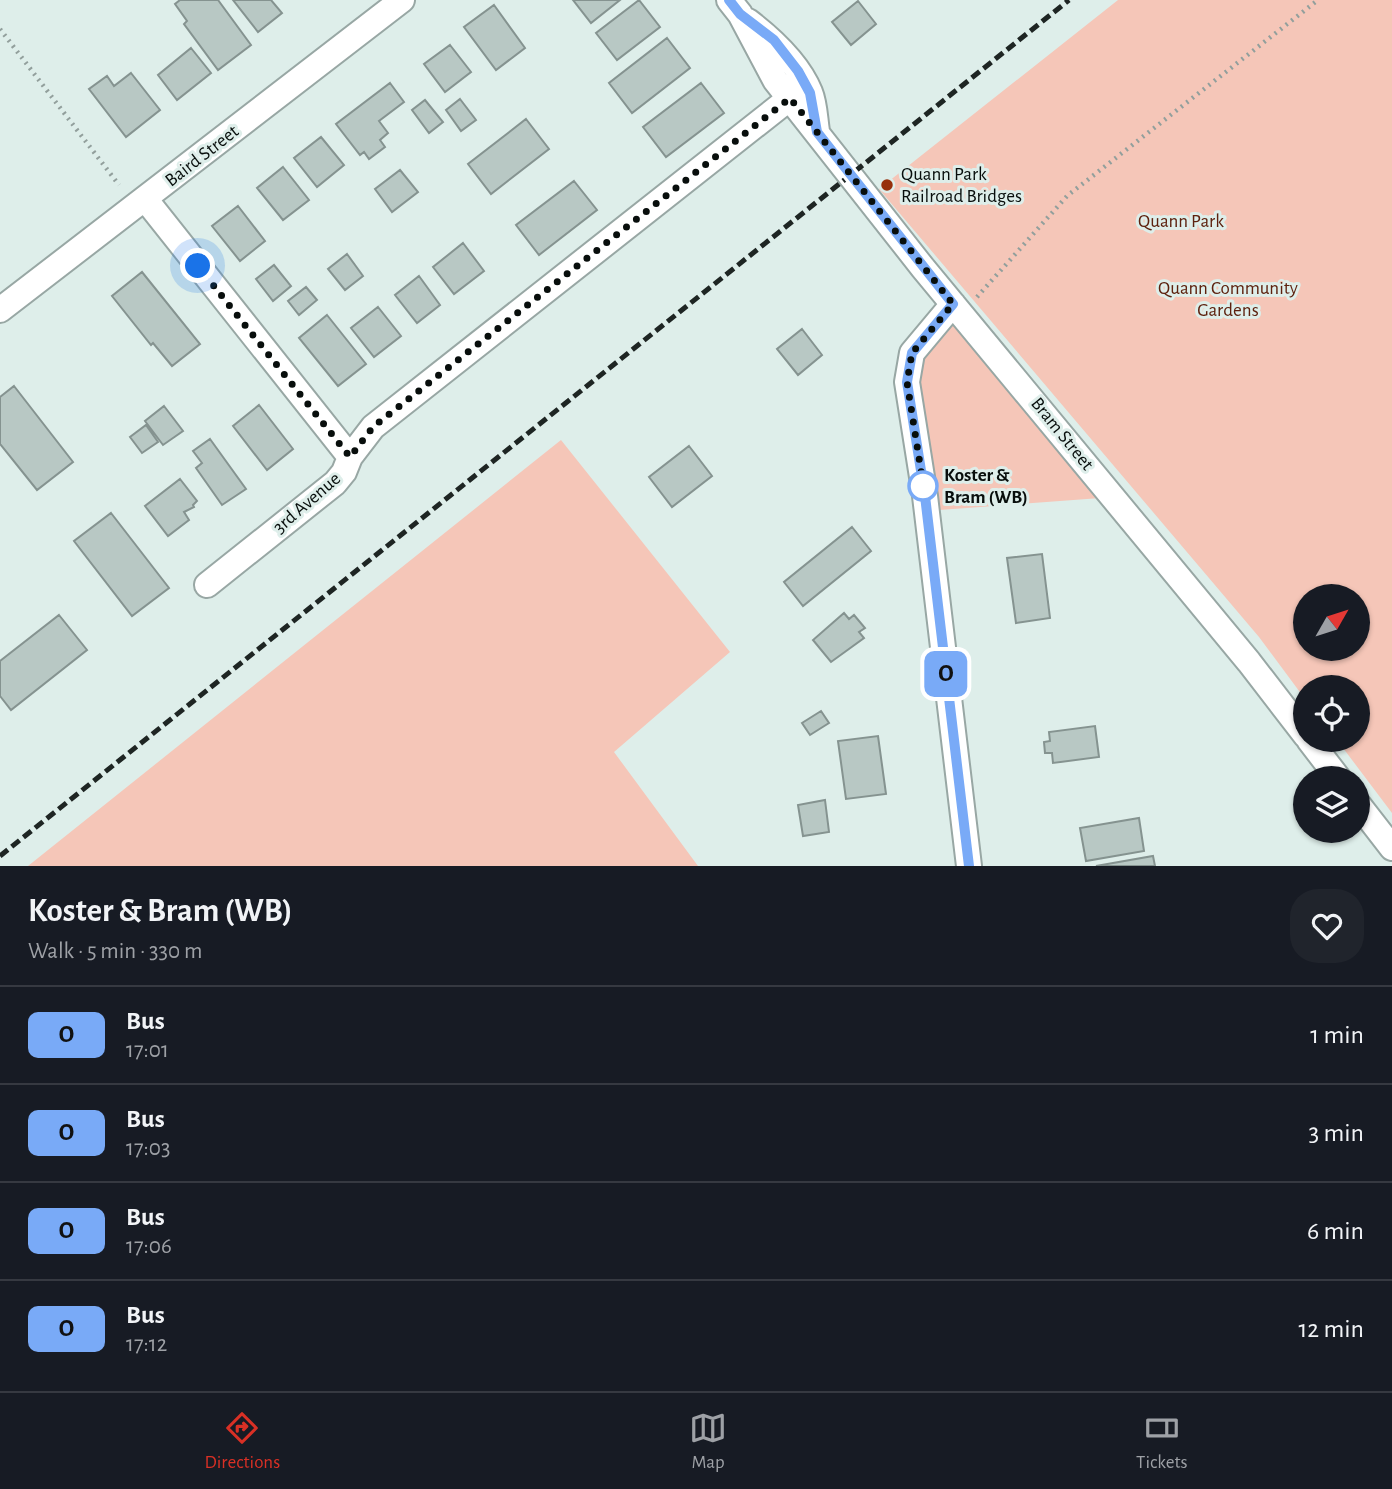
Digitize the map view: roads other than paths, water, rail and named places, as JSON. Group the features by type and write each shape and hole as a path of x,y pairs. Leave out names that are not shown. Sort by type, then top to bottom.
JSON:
{"street":[{"name":"Baird Street","path":"0,310 402,0"},
{"name":"Bram Street","path":"734,7 775,80 1293,719"},
{"name":"Bram Street","path":"734,7 774,40 798,71 810,93 817,132"},
{"name":"3rd Avenue","path":"207,585 323,494 344,472 350,457 373,427 790,98"},
{"path":"146,200 350,457"},
{"path":"958,309 912,353 907,382 925,496 970,866"},
{"path":"1318,752 1329,766"},
{"path":"1370,820 1392,848"}],"railway":[{"path":"0,856 1069,0"}],"place":[{"name":"Quann Park Railroad Bridges","path":"887,185"},
{"name":"Koster & Bram (WB)","path":"923,486"}],"park label":[{"name":"Quann Park","path":"1181,221"},
{"name":"Quann Community Gardens","path":"1228,299"}]}
